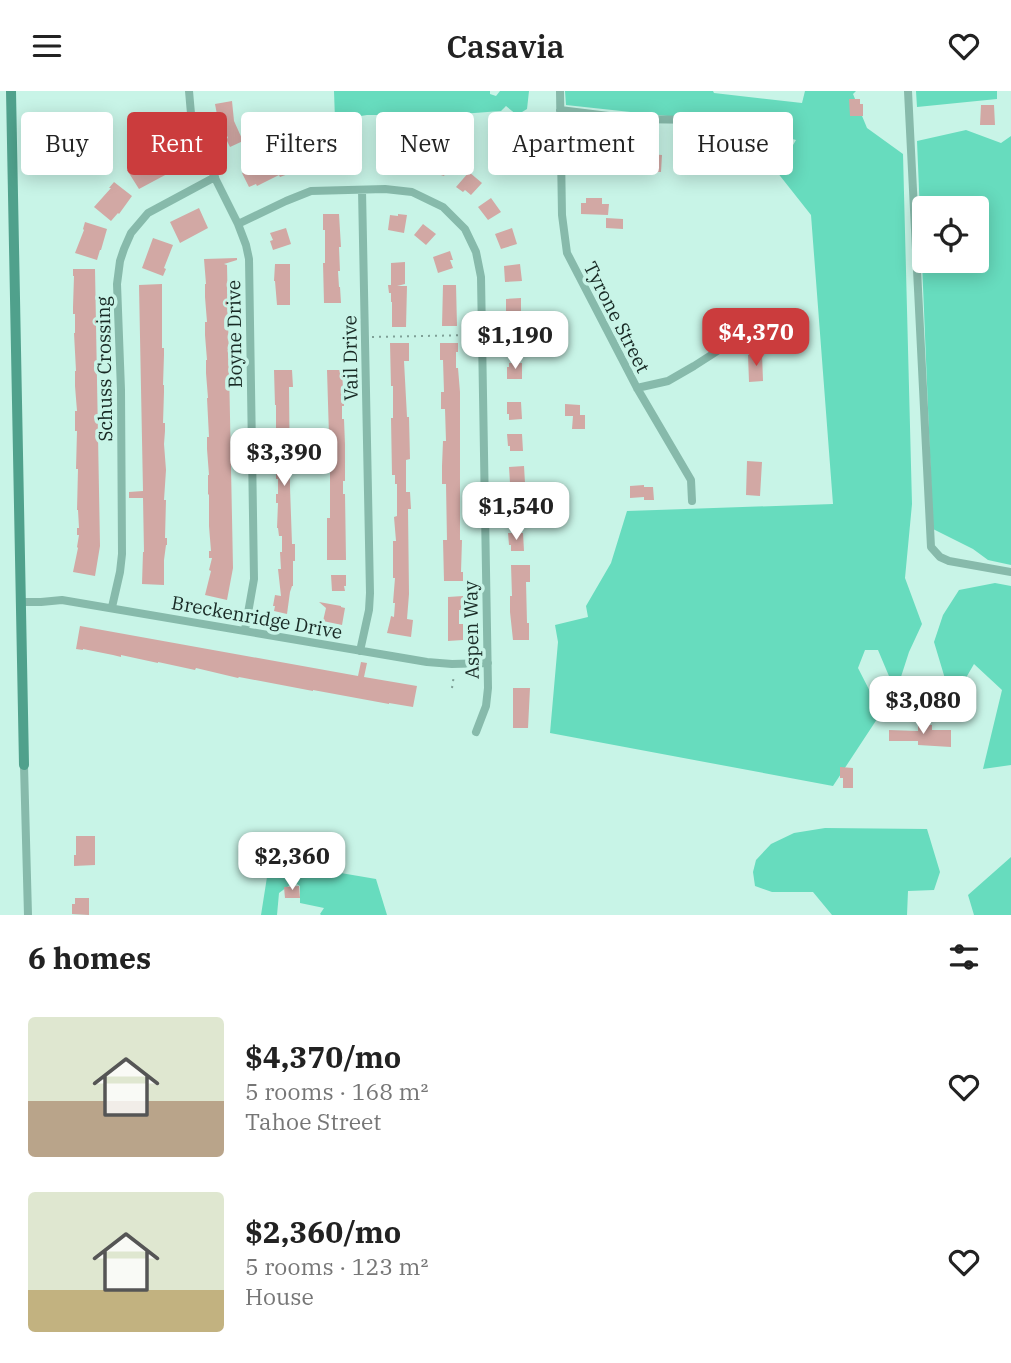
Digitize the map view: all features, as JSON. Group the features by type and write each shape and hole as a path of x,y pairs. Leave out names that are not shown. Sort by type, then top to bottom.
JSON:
{"street":[{"path":"11,91 28,915"},
{"name":"Boyne Drive","path":"189,91 192,125 238,224 249,259 254,579 245,630"},
{"name":"Tyrone Street","path":"560,91 562,215 567,253 637,388 691,480 692,501"},
{"path":"908,91 931,547 940,557 949,561 1011,572"},
{"path":"560,110 633,119 673,120"},
{"name":"Schuss Crossing","path":"112,607 122,554 117,284 120,261 131,233 148,213 215,177"},
{"name":"Vail Drive","path":"360,651 370,593 362,190"},
{"name":"Aspen Way","path":"238,224 312,191 399,190 434,201 452,214 465,229 476,253 481,277 488,696 477,732"},
{"path":"637,388 668,381 733,341 763,336 797,338"},
{"name":"Breckenridge Drive","path":"21,601 62,600 112,607 427,662 488,663"}],"path":[{"path":"372,337 476,335"},
{"path":"452,688 454,675"}],"green space":[{"path":"334,91 490,91 490,94 496,96 500,91 529,91 527,109 522,112 513,112 506,106 501,111 474,113 376,112 376,115 362,116 362,112 335,112"},
{"path":"565,91 713,91 802,103 805,91 856,91 853,94 867,128 903,154 912,504 905,578 922,624 899,683 894,688 878,650 865,650 858,668 881,713 833,786 550,733 558,642 555,625 588,617 586,606 611,563 627,511 833,504 811,215 779,175 793,175 793,145 796,140 793,139 793,112 673,112 673,117 659,115 659,112 631,112 566,105"},
{"path":"916,91 997,91 997,99 917,107"},
{"path":"966,130 1001,143 1011,136 1011,565 988,560 973,549 933,529 922,273 989,273 989,196 919,196 917,141"},
{"path":"995,583 1011,586 1011,765 983,769 1002,690 974,664 952,702 934,642 943,615 959,590"},
{"path":"825,828 927,829 940,872 934,890 908,891 907,915 832,915 813,892 772,892 755,886 753,872 756,860 771,844 794,833"},
{"path":"1011,857 1011,915 974,915 968,895"},
{"path":"294,865 376,879 387,915 321,915 324,908 300,903 300,886 294,882 279,893 277,915 261,915 267,877"}],"building":[{"path":"849,99 860,99 863,116 850,116"},
{"path":"232,101 234,121 241,142 230,147 227,141 227,112 216,112 215,104"},
{"path":"981,105 994,105 995,125 980,125"},
{"path":"659,155 662,155 659,172"},
{"path":"130,175 165,175 139,189"},
{"path":"243,175 279,175 257,186 256,184 249,187"},
{"path":"466,175 473,175 482,183 471,195 456,187"},
{"path":"114,182 132,196 111,221 94,207"},
{"path":"491,198 501,212 488,220 478,207"},
{"path":"586,198 602,198 602,204 609,204 608,215 581,214 581,203 586,203"},
{"path":"199,208 208,228 180,243 170,222"},
{"path":"323,214 339,214 341,247 338,271 341,303 324,303"},
{"path":"390,215 407,215 404,233 388,230"},
{"path":"606,218 623,219 623,229 606,228"},
{"path":"85,222 107,229 97,260 75,253"},
{"path":"423,224 436,234 426,245 414,235"},
{"path":"286,228 291,244 273,250 270,233"},
{"path":"512,228 517,244 501,249 495,234"},
{"path":"153,238 173,245 163,276 142,268"},
{"path":"450,251 453,268 438,273 433,257"},
{"path":"237,258 224,264 227,265 233,568 227,600 205,595 212,558 209,558 211,551 204,259"},
{"path":"405,262 405,284 397,286 407,286 406,327 392,327 392,302 388,285 391,285 391,263"},
{"path":"275,264 290,264 290,305 277,305"},
{"path":"520,264 522,281 505,282 504,266"},
{"path":"73,269 95,269 100,546 95,576 73,572 79,528"},
{"path":"162,284 166,470 164,500 167,538 164,585 142,584 143,498 129,498 129,492 143,491 139,285"},
{"path":"443,285 456,285 457,326 442,326"},
{"path":"521,298 521,315 506,315 506,299"},
{"path":"506,331 522,331 522,347 507,347"},
{"path":"390,343 409,343 409,361 404,361 409,417 410,459 406,460 406,492 410,492 411,509 408,509 407,619 413,620 411,637 387,633 391,616 394,617 393,541 396,541 394,517 397,516 397,484 395,475 392,475 393,386"},
{"path":"440,343 458,343 456,368 460,392 460,540 463,581 444,581 443,540 447,540 446,484 442,484 442,466 443,441 446,441 445,409 441,409 441,392 444,392"},
{"path":"762,354 763,381 749,382 748,355"},
{"path":"509,363 522,363 522,379 507,379"},
{"path":"274,370 292,370 293,387 289,387 290,487 295,561 287,614 274,611 273,606 275,595 281,596 278,569 281,569 282,552 282,536 279,536 277,528 278,470"},
{"path":"327,370 342,370 346,560 327,560 330,469"},
{"path":"507,402 521,402 522,419 509,420"},
{"path":"565,404 580,405 580,415 585,415 585,429 572,429 573,416 565,416"},
{"path":"507,434 522,434 523,451 510,451"},
{"path":"747,461 762,462 760,496 746,495"},
{"path":"524,466 525,483 510,483 509,467"},
{"path":"630,486 653,487 654,500 644,500 644,497 630,498"},
{"path":"532,497 533,515 511,516 511,498"},
{"path":"508,533 523,533 524,551 511,551"},
{"path":"511,565 530,565 530,582 526,582 529,640 513,640 510,612"},
{"path":"331,575 346,575 345,591 332,591"},
{"path":"463,596 459,624 463,624 463,640 448,641 448,597"},
{"path":"319,602 345,608 342,625 323,621 326,608"},
{"path":"80,626 358,676 361,662 367,663 364,677 417,686 413,707 76,649"},
{"path":"513,688 530,688 528,728 513,728"},
{"path":"918,725 932,725 932,730 951,730 951,747 918,745 918,741 889,741 889,730 918,731"},
{"path":"840,767 853,768 853,788 843,788"},
{"path":"76,836 95,836 95,865 74,866"},
{"path":"299,886 300,898 285,898 284,887"},
{"path":"75,898 89,898 89,915 72,914"}]}
